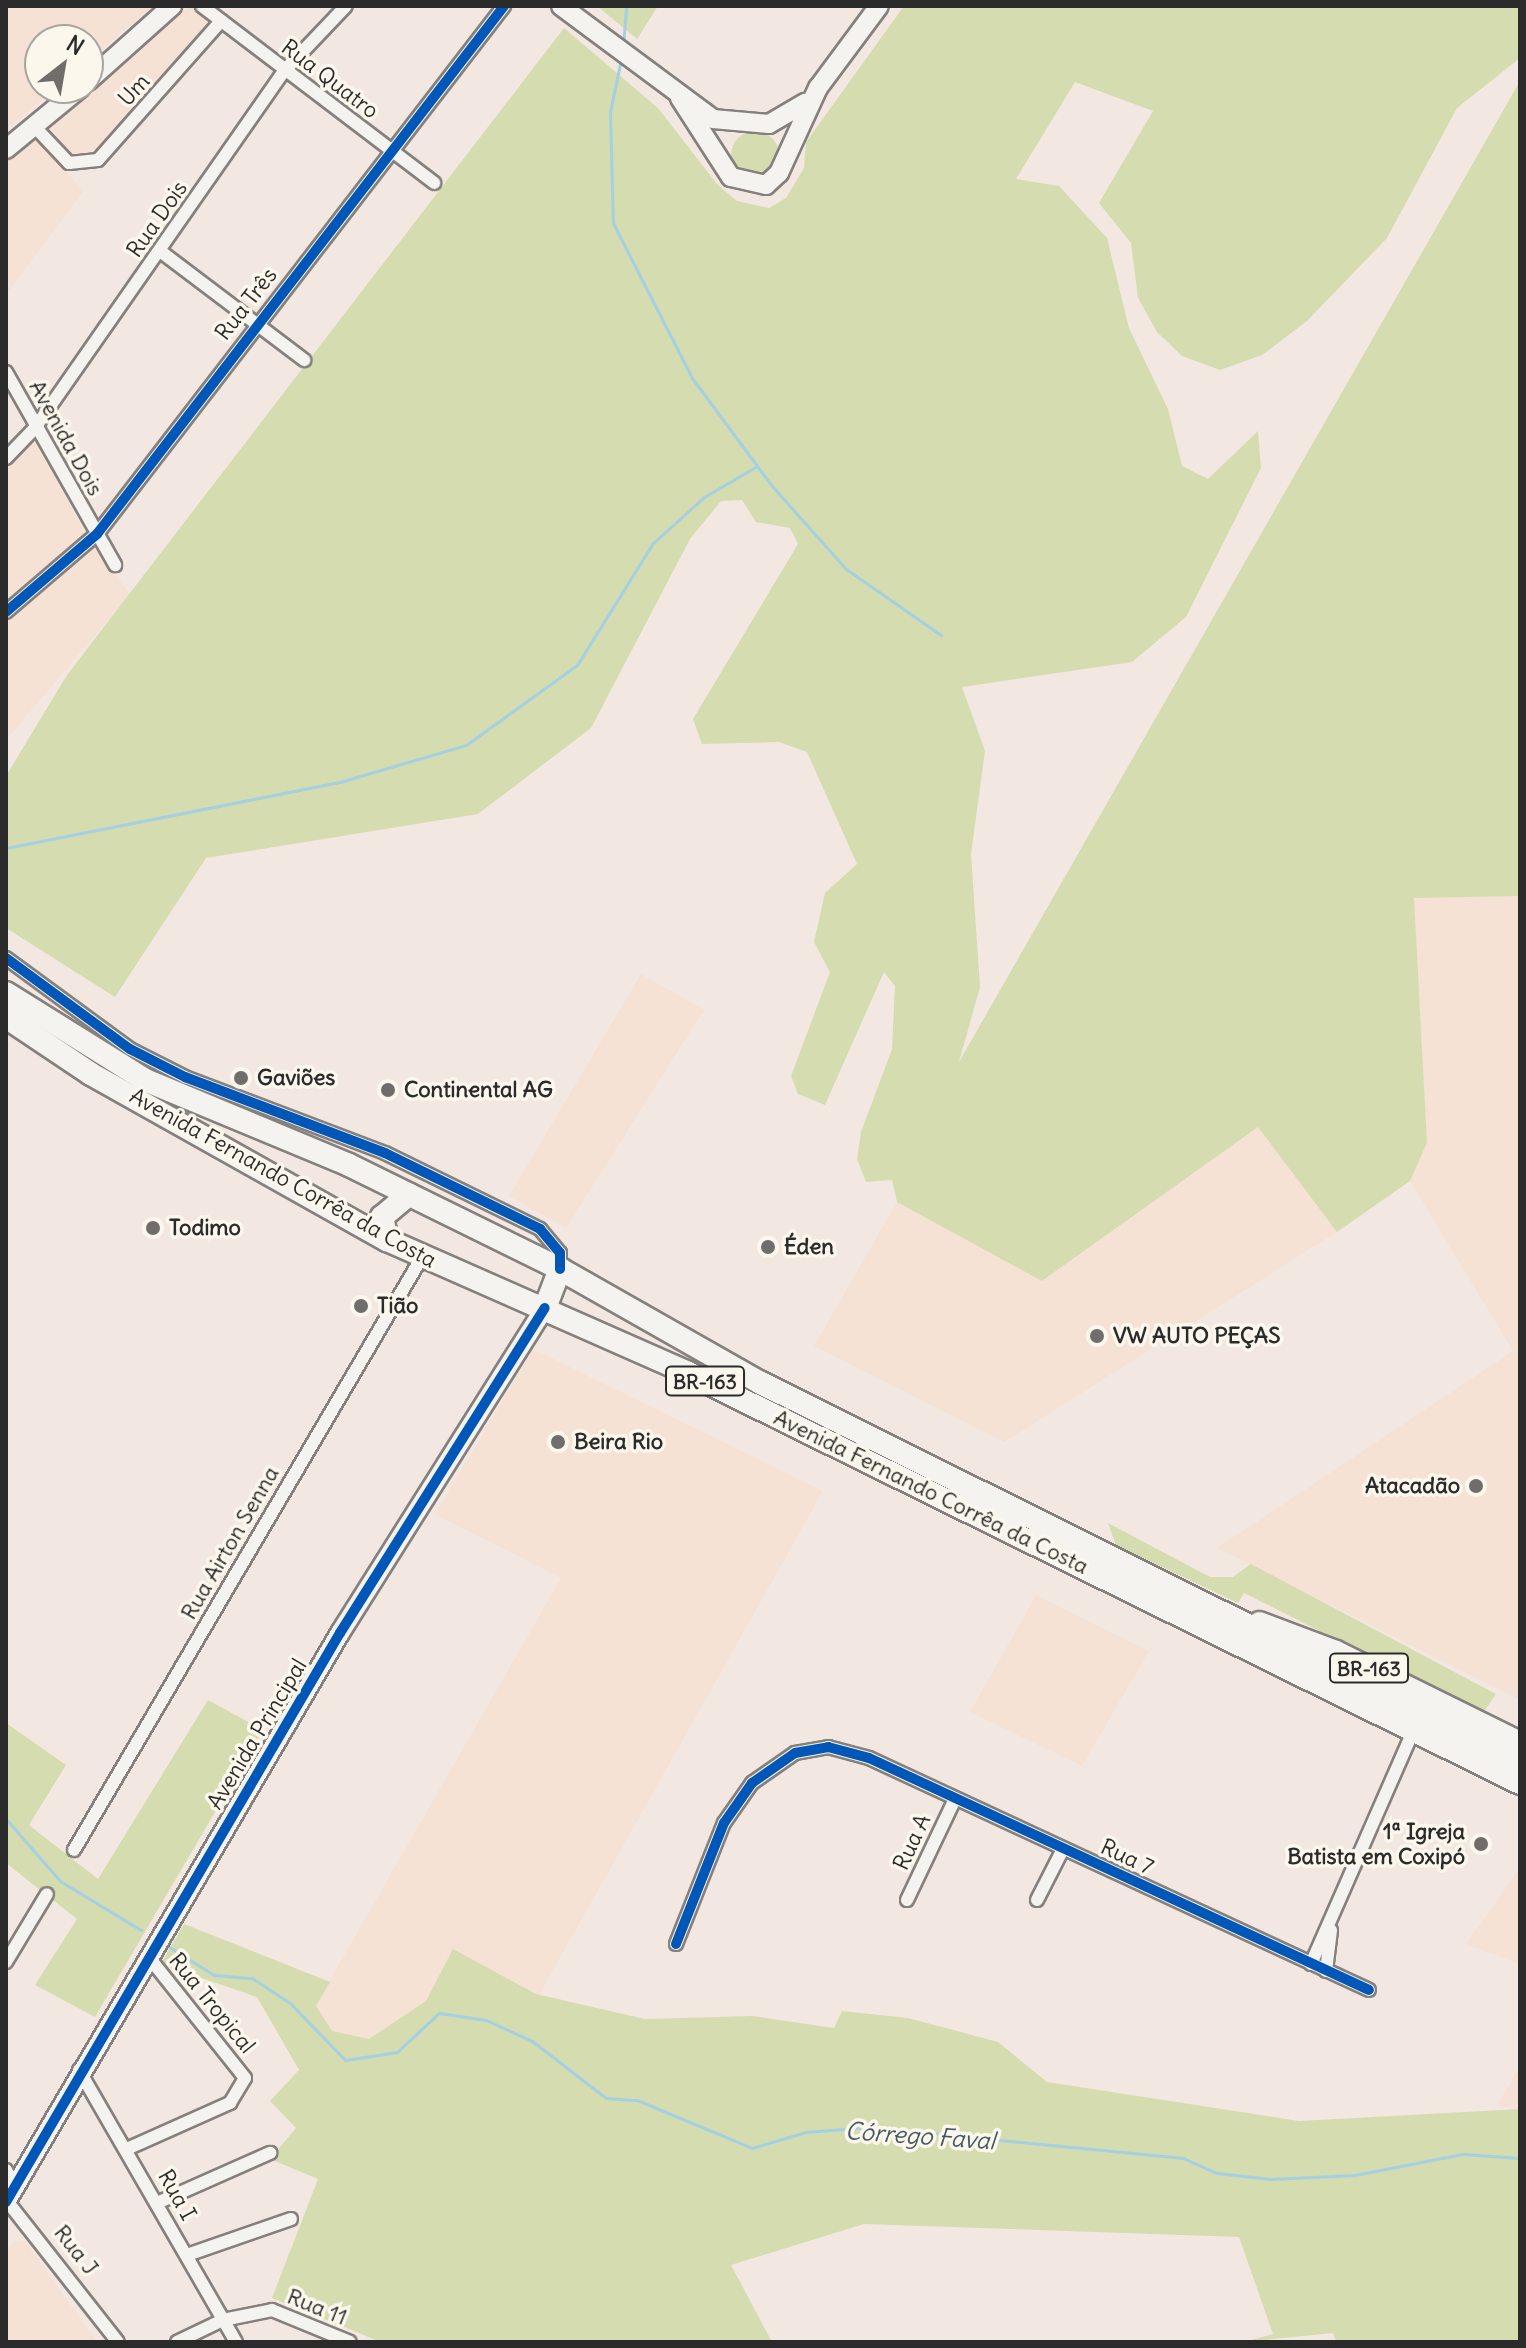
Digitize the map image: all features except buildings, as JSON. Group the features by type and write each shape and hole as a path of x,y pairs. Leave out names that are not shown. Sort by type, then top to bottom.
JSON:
{"highway":[{"name":"Avenida Fernando Corrêa da Costa","path":"6,993 100,1057 286,1126 409,1194 560,1269 761,1383 1214,1605 1520,1780"},
{"name":"Avenida Fernando Corrêa da Costa","path":"6,1017 91,1074 387,1240 545,1308 1414,1729 1439,1732"},
{"path":"387,1240 386,1208 409,1194"},
{"path":"545,1308 560,1269"},
{"name":"BR-163","path":"1439,1732 1520,1761"}],"main road":[{"name":"Avenida Fernando Corrêa da Costa","path":"1214,1605 1336,1651 1520,1742"}],"street":[{"path":"104,67 172,6"},
{"name":"Rua Quatro","path":"202,6 434,183"},
{"name":"Rua Dois","path":"6,458 35,428 285,70 346,6"},
{"name":"Rua Três","path":"6,612 97,534 504,6"},
{"path":"561,6 622,50 680,98 713,119 754,126 775,135 784,158"},
{"path":"680,98 727,173 759,187 779,173 818,88 879,6"},
{"name":"Um","path":"34,126 69,163 98,160 221,21"},
{"path":"727,173 725,143 754,126 787,116 818,88"},
{"path":"6,149 61,104"},
{"path":"160,251 304,360"},
{"name":"Avenida Dois","path":"6,372 115,565"},
{"path":"6,958 130,1049 286,1126 540,1229 560,1253 560,1269"},
{"name":"Rua Airton Senna","path":"74,1850 422,1257"},
{"name":"Avenida Principal","path":"9,2190 148,1956 545,1308"},
{"path":"1311,1964 1331,1930 1414,1729"},
{"name":"Rua 7","path":"676,1944 724,1823 752,1783 795,1753 828,1747 869,1758 954,1801 1369,1990"},
{"name":"Rua A","path":"907,1900 954,1801"},
{"path":"1037,1900 1063,1849"},
{"path":"6,1962 47,1894"},
{"path":"1326,1971 1331,1930"},
{"name":"Rua Tropical","path":"129,2148 230,2103 245,2078 148,1956"},
{"name":"Rua I","path":"79,2070 129,2148 236,2342"},
{"path":"157,2203 270,2153"},
{"name":"Rua J","path":"9,2190 118,2342"},
{"path":"187,2255 291,2219"},
{"name":"Rua 11","path":"177,2342 223,2320 272,2310 350,2342"}],"shaded area":[{"path":"6,6 153,6 104,47 104,24 24,24 24,104 37,104 6,131"},
{"path":"189,6 218,22 81,171 42,127 70,104 104,104 104,76"},
{"path":"36,138 84,191 6,294 6,162"},
{"path":"35,439 86,535 6,600 6,461"},
{"path":"94,547 130,594 6,740 6,619"},
{"path":"1520,896 1520,1700 1217,1548 1513,1351 1410,1181 1427,1143 1413,897"},
{"path":"641,974 704,1010 566,1228 509,1196"},
{"path":"1258,1127 1337,1232 1004,1442 814,1346 897,1202 1043,1281"},
{"path":"533,1349 823,1491 539,1995 453,1950 426,2001 369,2039 332,2032 315,2006 561,1578 435,1514"},
{"path":"1036,1595 1149,1651 1082,1766 970,1712"},
{"path":"1520,1868 1520,1964 1466,1944"},
{"path":"1520,2067 1520,2109 1496,2106"},
{"path":"14,2241 25,2241 97,2342 6,2342 6,2252"}],"green space":[{"path":"597,6 658,6 637,39"},
{"path":"904,6 1520,6 1520,58 1457,108 1387,238 1307,321 1262,355 1220,370 1182,356 1157,332 1138,298 1131,243 1099,203 1153,111 1075,82 1016,179 1059,186 1107,238 1129,328 1168,409 1182,466 1208,479 1258,431 1261,468 1186,617 1132,662 962,687 985,751 971,854 980,987 959,1062 1520,81 1520,896 1414,898 1427,1143 1410,1181 1337,1232 1258,1127 1042,1281 897,1202 892,1180 866,1182 857,1159 861,1132 892,1049 895,986 884,972 825,1105 798,1094 791,1076 830,972 814,942 825,893 857,864 807,752 779,742 702,744 693,719 798,544 790,528 756,522 742,500 721,501 690,539 591,728 478,814 206,858 115,997 6,928 6,776 67,675 564,28 658,108 717,184 737,201 769,208 786,198 804,168 806,142"},
{"path":"755,131 772,138 779,155 772,172 755,179 738,172 731,155 738,138"},
{"path":"1108,1523 1210,1577 1233,1577 1251,1564 1496,1694 1483,1713 1244,1593 1238,1603 1116,1545"},
{"path":"208,1700 263,1730 95,2017 35,1985 77,1919 6,1863 6,1723 66,1765 29,1825 98,1879"},
{"path":"184,1924 330,1982 316,2006 332,2031 369,2039 426,2001 453,1949 536,1994 645,2019 752,2016 834,2028 842,2011 908,2018 998,2042 1047,2082 1299,2121 1520,2109 1520,2342 1336,2342 1333,2333 1244,2342 1273,2334 1239,2237 864,2224 731,2265 772,2342 381,2342 272,2298 318,2179 270,2159 296,2128 270,2101 299,2070 257,1997 161,1964"}],"waterway":[{"path":"623,44 626,6"},
{"path":"621,59 610,112 613,223 692,378 772,486 846,569 941,635"},
{"path":"6,848 343,781 466,745 577,665 653,543 704,497 757,466"},
{"name":"Córrego Faval","path":"6,1819 60,1881 141,1930"},
{"name":"Córrego Faval","path":"166,1945 214,1975 252,1978 290,2003 345,2060 397,2052 439,2013 486,2020 532,2041 606,2098 637,2100 752,2148 806,2132 868,2127 1183,2158 1217,2173 1271,2179 1355,2175 1462,2154 1520,2158"}],"cycle path":[{"path":"6,612 97,534 504,6"},
{"path":"6,958 130,1049 185,1077 385,1153 540,1229 560,1253 560,1269"},
{"path":"6,2202 340,1633 545,1308"},
{"path":"676,1944 724,1823 752,1783 795,1753 828,1747 869,1758 1369,1990"}],"place":[{"name":"Gaviões","path":"241,1078"},
{"name":"Continental AG","path":"388,1090"},
{"name":"Todimo","path":"153,1228"},
{"name":"Éden","path":"768,1247"},
{"name":"Tião","path":"361,1306"},
{"name":"VW AUTO PEÇAS","path":"1097,1336"},
{"name":"Beira Rio","path":"558,1442"},
{"name":"Atacadão","path":"1476,1486"},
{"name":"1ª Igreja Batista em Coxipó","path":"1481,1844"}]}
